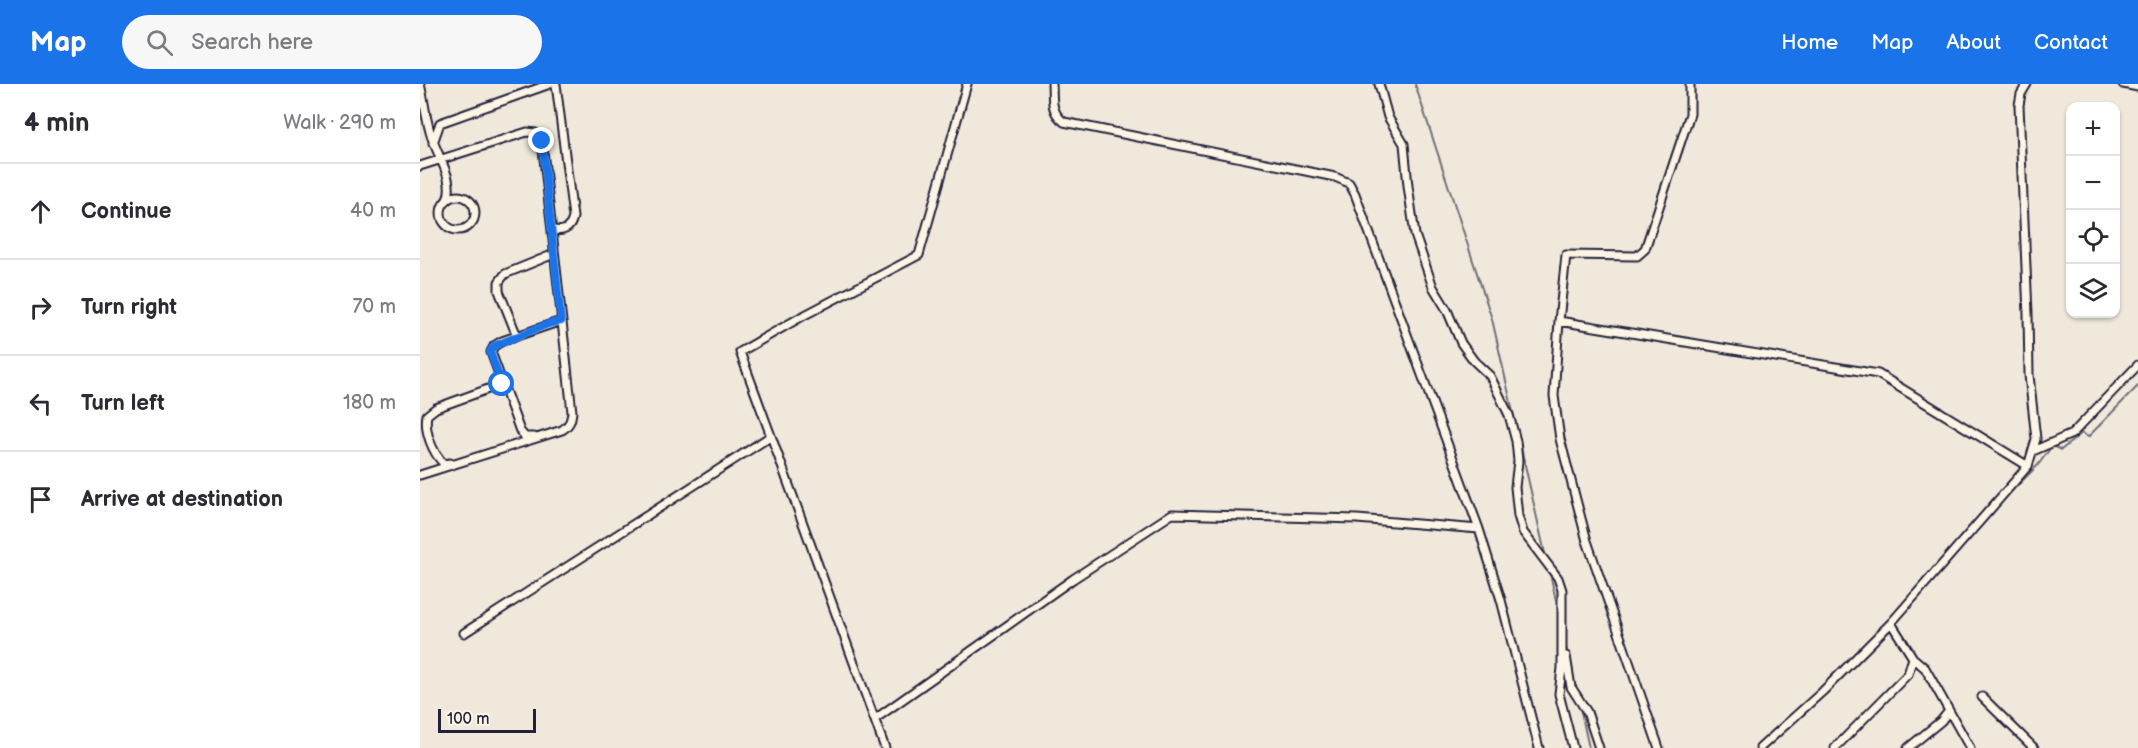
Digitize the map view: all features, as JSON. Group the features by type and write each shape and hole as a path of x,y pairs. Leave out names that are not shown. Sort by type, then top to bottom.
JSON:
{"street":[{"path":"420,84 433,143 442,159 450,193 443,206 442,219 451,228 464,229 475,214 471,202 450,193"},
{"path":"433,143 440,123 550,84"},
{"path":"552,229 559,232 566,229 573,217 556,84"},
{"path":"885,748 740,352 919,255 967,84"},
{"path":"1052,84 1053,107 1056,115 1064,122 1335,177 1349,183 1479,529 1502,600 1539,748"},
{"path":"1379,84 1388,117 1404,144 1415,235 1433,287 1447,310 1461,343 1474,361 1490,376 1509,415 1516,441 1518,461 1515,487 1518,516 1523,532 1558,578 1562,590 1562,668 1559,694 1573,748"},
{"path":"1659,748 1587,542 1560,438 1554,396 1566,255 1637,256 1645,249 1690,114 1690,84"},
{"path":"1760,748 1822,692 1892,623 2028,466 2036,438 2028,375 2028,314 2019,105 2021,94 2027,84"},
{"path":"2123,84 2138,87"},
{"path":"420,166 527,132 536,133 542,141 572,419 562,430 422,475"},
{"path":"447,201 459,196"},
{"path":"517,336 499,291 499,282 505,274 554,254"},
{"path":"539,437 525,437 520,432 490,352 494,346 561,321"},
{"path":"1559,321 1878,374 2028,466"},
{"path":"2033,452 2072,434 2138,365"},
{"path":"459,463 444,464 437,457 426,430 427,415 436,408 502,384"},
{"path":"515,445 520,432"},
{"path":"464,633 771,436"},
{"path":"422,475 430,469 437,457"},
{"path":"874,719 1073,579 1172,514 1357,519 1479,529"},
{"path":"1892,623 1913,658 1925,668 1970,748"},
{"path":"1562,645 1571,687 1587,712 1599,748"},
{"path":"1835,748 1908,674 1913,658"},
{"path":"1982,697 2034,748"},
{"path":"1908,748 1941,721 1949,711"}],"waterway":[{"path":"1415,84 1492,319 1546,558"},
{"path":"2019,484 2038,465 2052,446 2061,450 2082,433 2088,437 2138,386"},
{"path":"1549,569 1559,614"},
{"path":"1565,643 1568,655"},
{"path":"1572,672 1576,690"},
{"path":"1580,707 1589,748"}],"route":[{"path":"502,384 490,352 494,346 561,321 542,141"}]}
